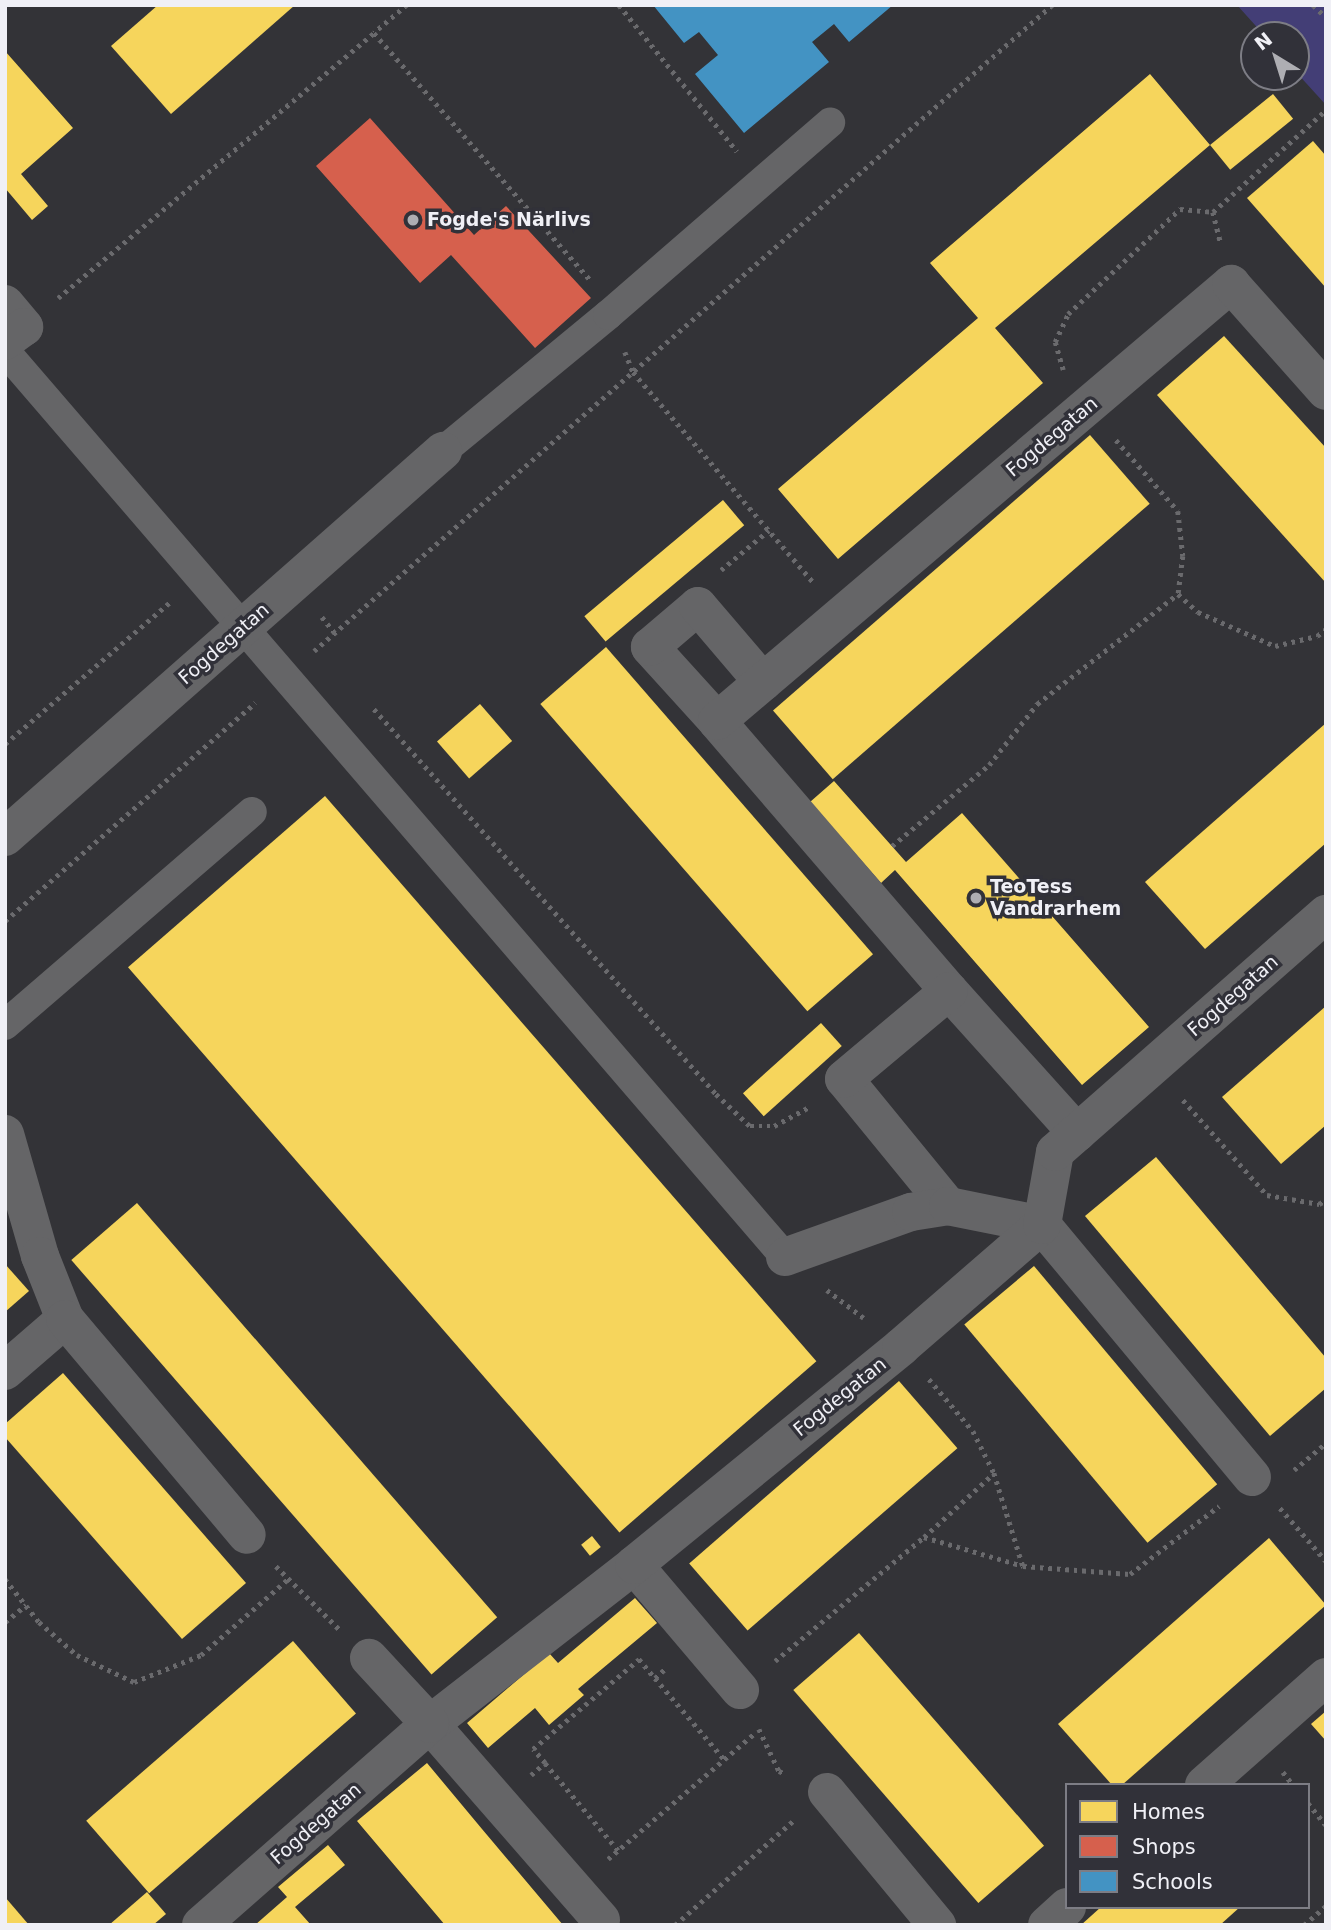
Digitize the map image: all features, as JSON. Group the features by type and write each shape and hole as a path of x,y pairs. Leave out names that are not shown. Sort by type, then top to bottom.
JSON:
{"street":[{"name":"Fogdegatan","path":"717,721 1231,284 1326,391"},
{"name":"Fogdegatan","path":"5,838 443,451"},
{"path":"763,682 698,606 650,647 949,991 1077,1133"},
{"name":"Fogdegatan","path":"201,1925 430,1724 634,1565 901,1347 1042,1224 1055,1152 1326,914"},
{"path":"948,1206 844,1079 949,991"},
{"path":"5,1134 40,1256 65,1319 247,1535"},
{"path":"785,1257 911,1212 948,1206 1042,1224 1252,1477"},
{"path":"5,1371 65,1319"},
{"path":"634,1565 740,1690"},
{"path":"369,1658 601,1920"},
{"path":"1206,1783 1326,1677"},
{"path":"827,1791 937,1925"},
{"path":"1046,1925 1065,1909"}],"lane":[{"path":"443,451 608,314 830,123"},
{"path":"10,331 200,576 284,677 785,1257"},
{"path":"5,1025 252,812"}],"path":[{"path":"619,5 761,182"},
{"path":"5,921 1052,5"},
{"path":"1313,5 1326,17"},
{"path":"10,331 374,33"},
{"path":"698,606 707,582 769,530"},
{"path":"5,744 200,576"},
{"path":"892,846 989,765 1037,704 1178,594 1198,612 1275,646 1317,636 1326,629"},
{"path":"374,709 716,1094 750,1126 774,1126 809,1107 844,1079"},
{"path":"1155,1065 1216,1141 1267,1195 1326,1206"},
{"path":"1319,1204 1326,1200"},
{"path":"785,1257 901,1347 973,1431 994,1473 1023,1566"},
{"path":"675,1925 827,1791 779,1771 740,1690 924,1537 994,1473"},
{"path":"924,1537 1023,1566 1130,1574 1252,1477 1326,1561"},
{"path":"247,1535 369,1658"},
{"path":"5,1579 39,1622 77,1655 134,1682 201,1655 288,1579"},
{"path":"5,1622 26,1605"},
{"path":"654,1678 698,1641"},
{"path":"618,1850 533,1749 639,1659 724,1759"},
{"path":"572,1889 759,1730"},
{"path":"499,1804 545,1763"},
{"path":"1310,1805 1326,1825"},
{"path":"1304,1925 1326,1906"}],"shaded area":[{"path":"1237,5 1326,5 1326,105 1310,87 1310,21 1251,21"}],"building: Homes":[{"path":"158,5 295,5 171,114 111,46"},
{"path":"5,51 73,128 21,174 48,206 32,220 5,188"},
{"path":"1150,74 1210,145 995,328 1043,383 838,559 778,489 978,318 930,263"},
{"path":"1273,94 1293,119 1230,170 1210,145"},
{"path":"1313,141 1326,156 1326,288 1247,198"},
{"path":"1224,336 1326,448 1326,583 1157,395"},
{"path":"1090,435 1150,504 833,779 773,711"},
{"path":"723,500 744,525 606,642 584,616"},
{"path":"606,647 873,954 807,1011 540,704"},
{"path":"480,704 512,741 469,778 437,741"},
{"path":"1326,723 1326,843 1205,949 1145,882"},
{"path":"834,781 906,862 962,813 1149,1027 1082,1085 895,870 881,883 810,802"},
{"path":"325,796 816,1361 619,1533 128,967"},
{"path":"1326,1006 1326,1125 1281,1164 1222,1097"},
{"path":"821,1023 842,1046 764,1116 743,1093"},
{"path":"1156,1157 1326,1358 1326,1388 1270,1436 1085,1216"},
{"path":"137,1203 497,1617 432,1674 71,1260"},
{"path":"5,1264 29,1291 5,1312"},
{"path":"1034,1266 1217,1484 1147,1543 964,1324"},
{"path":"63,1373 246,1583 182,1639 5,1437 5,1424"},
{"path":"899,1381 957,1448 748,1631 689,1563"},
{"path":"592,1536 601,1547 590,1556 581,1545"},
{"path":"1269,1538 1326,1605 1124,1783 1110,1783 1058,1724"},
{"path":"635,1598 657,1623 578,1689 584,1695 549,1725 535,1708 488,1748 467,1723 549,1653 558,1663"},
{"path":"859,1633 1044,1846 978,1903 793,1690"},
{"path":"293,1641 356,1713 149,1893 86,1821"},
{"path":"1326,1711 1326,1741 1311,1724"},
{"path":"427,1763 563,1925 445,1925 357,1821"},
{"path":"328,1845 345,1865 295,1907 311,1925 255,1925 287,1897 278,1887"},
{"path":"147,1892 166,1914 153,1925 109,1925"},
{"path":"5,1897 29,1925 5,1925"},
{"path":"1099,1909 1238,1909 1220,1925 1081,1925"}],"building: Shops":[{"name":"Fogde's Närlivs","path":"370,118 474,235 506,206 591,298 535,348 451,255 420,283 316,166"}],"building: Schools":[{"path":"653,5 893,5 849,42 834,24 812,42 829,62 744,133 695,74 718,55 699,32 684,43"}],"place":[{"name":"Fogde's Närlivs","path":"413,220"},
{"name":"TeoTess Vandrarhem","path":"976,898"}]}
